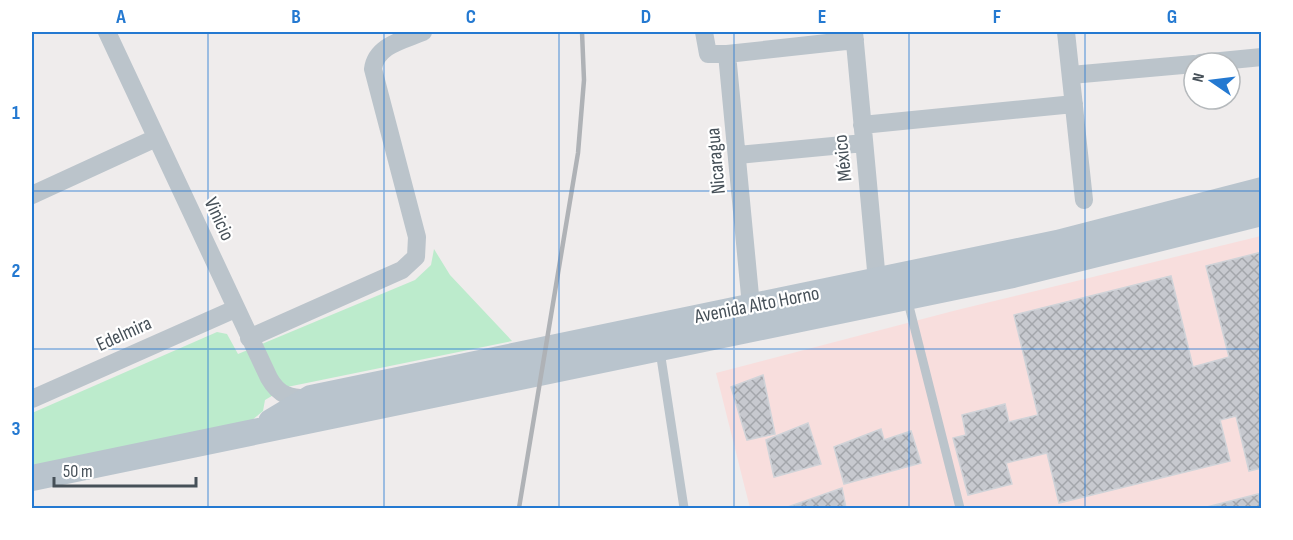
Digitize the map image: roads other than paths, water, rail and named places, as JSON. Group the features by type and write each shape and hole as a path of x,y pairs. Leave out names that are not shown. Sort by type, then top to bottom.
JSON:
{"main road":[{"name":"Avenida Alto Horno","path":"259,431 311,398 1058,243 1262,190"},
{"name":"Avenida Alto Horno","path":"32,478 1075,261 1262,213"}],"street":[{"name":"Vinicio","path":"107,32 249,339 274,387 288,397 311,398"},
{"path":"249,339 402,270 416,257 417,237 373,69 376,58 384,49 423,32"},
{"path":"704,32 708,54 727,54 854,36"},
{"path":"1066,32 1084,200"},
{"name":"México","path":"854,36 877,281"},
{"name":"Nicaragua","path":"727,54 750,306"},
{"path":"1242,59 1262,57"},
{"path":"1071,75 1182,64"},
{"path":"738,155 863,134 1074,104"},
{"path":"32,195 156,138"},
{"name":"Edelmira","path":"32,399 235,309"}],"lane":[{"path":"906,297 960,508"},
{"path":"660,348 684,508"}],"railway":[{"path":"519,508 578,153 584,80 582,32"}]}
